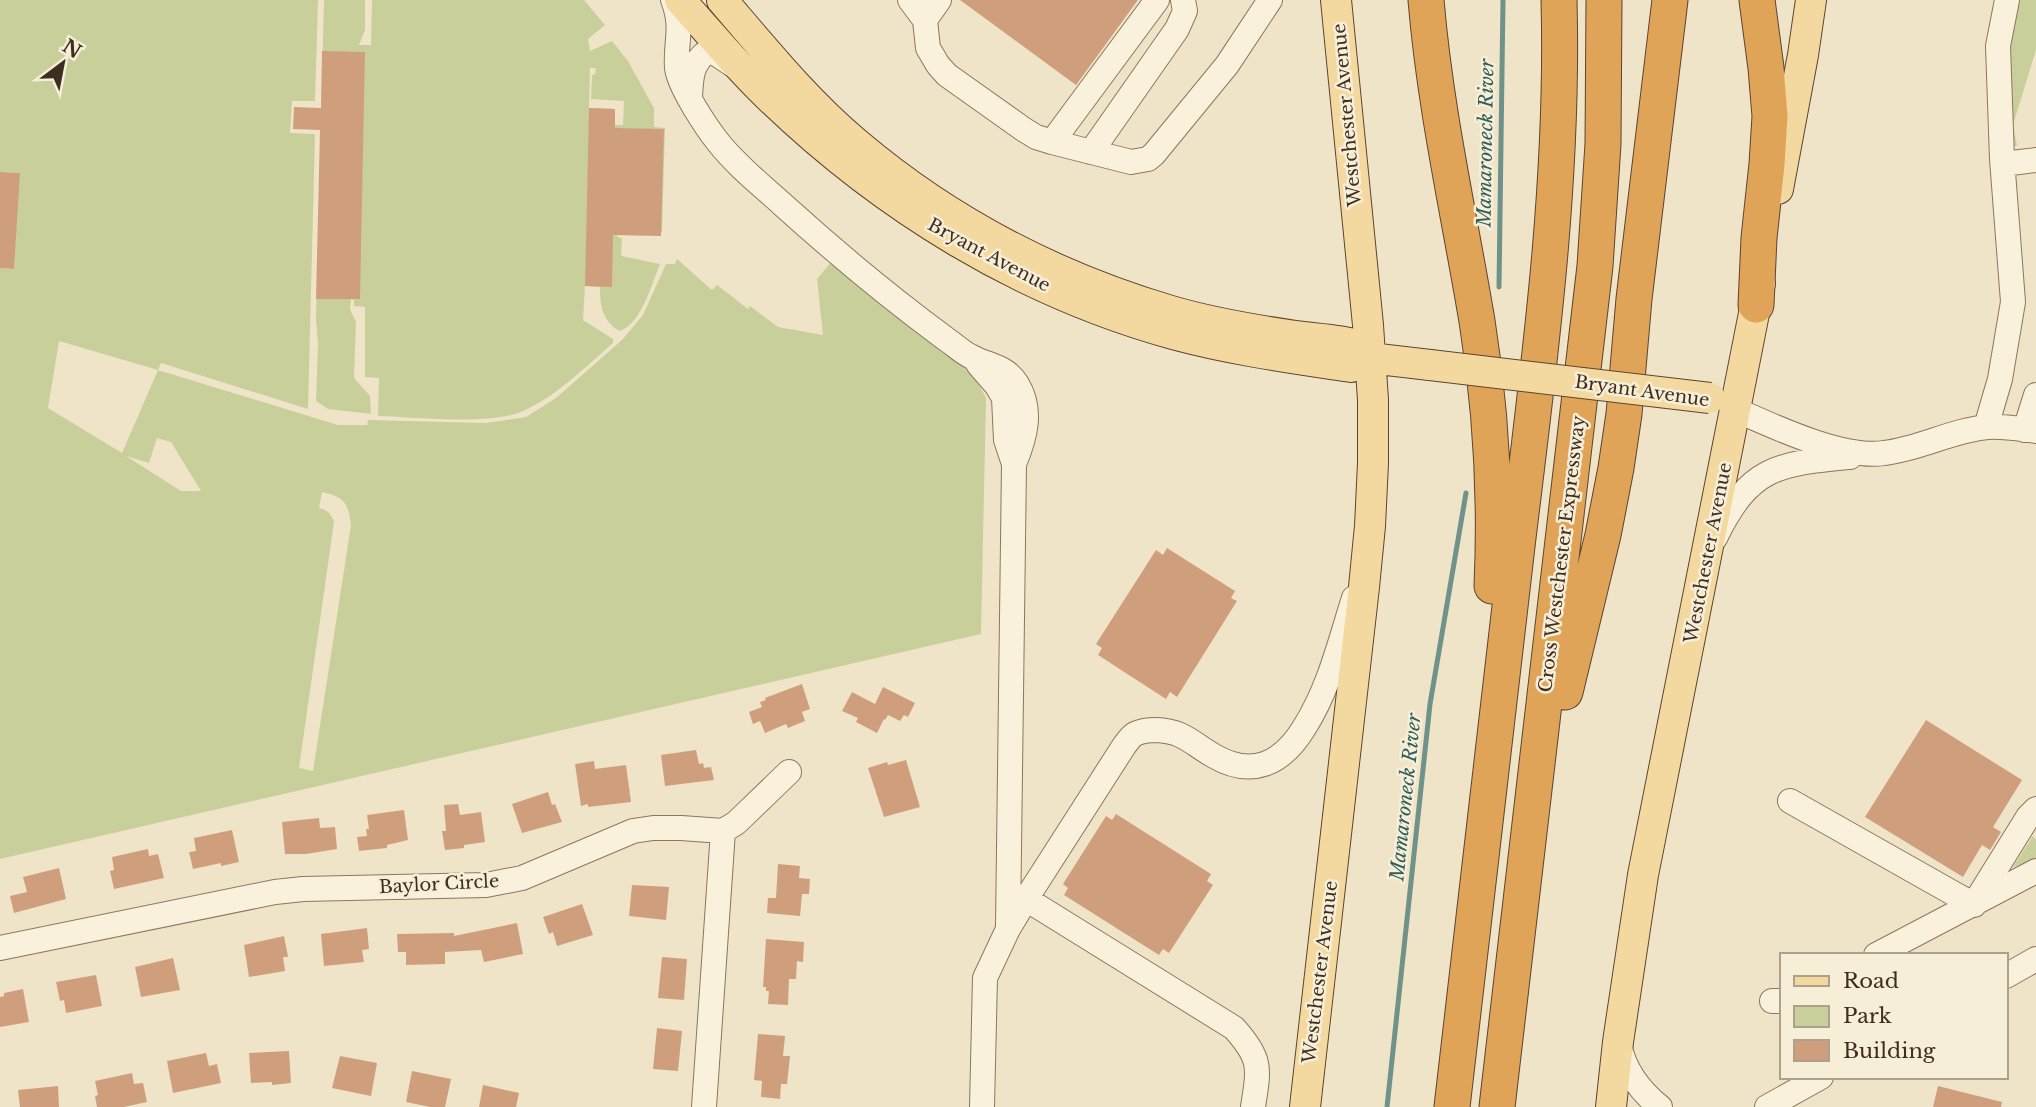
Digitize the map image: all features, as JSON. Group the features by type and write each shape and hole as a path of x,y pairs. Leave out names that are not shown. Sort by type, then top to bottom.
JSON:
{"highway":[{"path":"1426,0 1436,90 1477,322 1491,447 1493,563 1484,831"},
{"path":"1452,1107 1554,221 1559,98 1559,0"},
{"name":"Cross Westchester Expressway","path":"1497,1107 1598,235 1604,122 1604,0"},
{"path":"1528,846 1600,547 1616,468 1670,0"},
{"path":"1756,305 1759,238 1770,125 1768,83 1757,0"}],"main road":[{"name":"Bryant Avenue","path":"680,0 769,98 814,139 886,195 955,241 1069,298 1156,329 1220,346 1351,367 1370,358 1723,404"},
{"name":"Bryant Avenue","path":"722,0 811,101 855,142 919,192 981,231 1055,268 1127,297 1214,322 1353,344 1370,358"},
{"name":"Westchester Avenue","path":"1305,1107 1367,557 1373,463 1370,358 1336,0"},
{"name":"Westchester Avenue","path":"1611,1107 1643,875 1707,554 1723,404 1756,305 1811,0"},
{"path":"1321,340 1331,334 1348,316 1363,284"}],"street":[{"path":"673,0 680,18 677,68 681,81 698,114 719,144 832,250 973,358 1007,372 1016,382 1026,404 1027,416 1022,444 1014,464 1008,929"},
{"path":"909,0 932,10 928,48 947,75 1036,137 1131,162 1148,159 1154,154 1227,65 1270,0"},
{"path":"1052,142 1157,0"},
{"path":"1091,152 1177,29 1185,11 1183,0"},
{"path":"1986,427 2000,379 2013,302 1998,46 2007,0"},
{"path":"690,97 692,71 708,52 715,53 746,74"},
{"path":"2003,164 2036,160"},
{"path":"2031,430 2036,395"},
{"name":"Bryant Avenue","path":"1723,404 1794,436 1838,448 1882,454 1986,427 2031,430"},
{"path":"1707,554 1733,504 1771,471 1807,461 1882,454"},
{"path":"982,1107 985,978 1008,929 1124,746 1134,734 1149,730 1178,733 1234,765 1249,767 1274,761 1303,730 1325,687 1367,557"},
{"path":"704,1107 723,831 736,823 789,772"},
{"path":"1790,801 1974,905"},
{"path":"1974,905 2028,817 2036,809"},
{"name":"Baylor Circle","path":"0,948 275,892 486,885 522,878 633,831 653,828 723,831"},
{"path":"1009,850 1044,872"},
{"path":"1880,953 2036,871"},
{"path":"1026,899 1234,1028 1253,1051 1257,1062 1253,1107"},
{"path":"2008,975 2036,960"},
{"path":"1618,1042 1620,1054 1629,1072 1660,1107"},
{"path":"1767,1107 1817,1079"}],"green space":[{"path":"0,0 318,0 315,101 292,101 290,133 315,134 308,409 161,363 158,370 338,425 367,425 368,420 486,423 526,417 556,398 622,340 643,315 666,264 675,264 677,259 712,290 717,285 748,309 750,306 778,327 823,335 817,279 832,261 970,368 986,398 981,634 0,859 0,268 14,269 19,173 0,172","holes":["59,341 158,370 122,453 48,408","157,438 171,442 201,491 181,491 126,456 149,463","322,492 335,496 344,502 351,525 313,771 299,768 334,522 329,513 319,508"]},
{"path":"324,0 365,0 365,30 359,45 371,45 372,0 584,0 605,25 588,39 590,51 612,41 628,61 654,108 654,127 665,128 662,232 616,231 613,234 622,239 621,256 660,264 645,302 634,321 619,331 603,312 600,287 585,286 583,320 613,339 613,343 559,389 523,411 509,416 452,420 378,416 379,378 365,377 365,307 354,306 354,300 351,299 350,309 356,322 354,378 370,396 371,414 328,409 316,401","holes":["590,68 596,68 595,74 592,75 591,99 624,101 623,125 615,125 615,109 589,108"]},
{"path":"2018,0 2036,0 2036,50 2013,125 2017,146 2009,145 2009,42"},
{"path":"2033,836 2036,840 2036,861 2013,867"}],"building":[{"path":"960,0 1138,0 1076,85"},
{"path":"322,51 365,52 360,299 316,299 320,130 293,129 294,107 321,108"},
{"path":"589,108 615,109 615,128 664,129 661,236 613,235 612,287 585,286"},
{"path":"0,172 20,173 14,269 0,268"},
{"path":"1167,548 1235,591 1231,598 1237,601 1177,697 1170,692 1166,699 1098,655 1102,648 1096,644 1156,550 1163,555"},
{"path":"802,684 810,709 802,712 805,721 788,728 786,724 765,733 760,721 753,724 749,712 762,707 760,702"},
{"path":"883,687 915,703 908,717 904,715 900,721 888,715 877,733 856,722 858,718 842,711 852,692 875,704"},
{"path":"1926,720 2022,780 1993,827 2001,832 1990,850 1982,845 1963,877 1865,817"},
{"path":"696,750 699,764 703,763 704,768 711,767 714,780 665,786 661,755"},
{"path":"906,760 920,807 884,817 868,768"},
{"path":"594,761 595,769 626,765 631,802 581,806 575,764"},
{"path":"548,792 562,822 522,833 512,804"},
{"path":"458,804 460,815 481,812 485,842 445,850 442,831 446,831 444,805"},
{"path":"404,810 408,840 387,845 387,848 359,851 357,837 367,836 366,829 369,829 367,815"},
{"path":"1116,814 1211,874 1207,881 1213,885 1169,953 1163,949 1159,955 1064,895 1068,888 1063,884 1106,816 1112,820"},
{"path":"319,818 320,828 335,827 337,849 285,854 282,822"},
{"path":"232,830 239,862 193,869 189,852 196,851 194,838"},
{"path":"148,849 149,856 158,854 164,878 114,889 110,871 114,870 112,857"},
{"path":"778,864 800,866 799,878 810,879 809,894 802,894 800,916 767,913 768,898 776,898"},
{"path":"59,868 66,899 14,913 10,896 27,892 23,877"},
{"path":"632,885 669,887 666,920 629,916"},
{"path":"582,904 593,935 557,946 553,932 549,934 543,917"},
{"path":"517,923 523,954 484,962 481,950 445,952 445,964 406,965 406,952 398,952 397,934 454,933 454,936"},
{"path":"367,928 369,949 362,950 364,962 324,966 321,934"},
{"path":"284,936 288,957 283,957 285,971 249,977 244,945"},
{"path":"766,939 804,942 803,962 797,961 796,979 789,979 788,1005 768,1004 769,991 763,987"},
{"path":"662,957 687,959 684,1000 658,998"},
{"path":"173,958 180,990 141,997 135,967"},
{"path":"96,975 102,1006 66,1013 56,982"},
{"path":"23,989 29,1022 0,1027 0,997 4,996 4,993"},
{"path":"657,1028 682,1031 678,1071 653,1069"},
{"path":"758,1034 785,1036 783,1056 790,1056 787,1084 781,1084 780,1099 761,1097 762,1081 754,1080"},
{"path":"289,1051 291,1083 251,1083 249,1053"},
{"path":"206,1053 209,1066 217,1064 221,1083 173,1093 167,1061"},
{"path":"340,1056 377,1063 371,1096 332,1088"},
{"path":"412,1071 451,1079 445,1107 406,1102"},
{"path":"132,1073 134,1084 143,1083 147,1102 124,1107 97,1107 95,1081"},
{"path":"483,1085 519,1093 516,1107 479,1107"},
{"path":"58,1086 59,1107 20,1107 18,1090"},
{"path":"1938,1086 2002,1102 2001,1107 1933,1107"}],"waterway":[{"name":"Mamaroneck River","path":"1499,287 1503,0"},
{"name":"Mamaroneck River","path":"1387,1107 1430,704 1466,493"}]}
